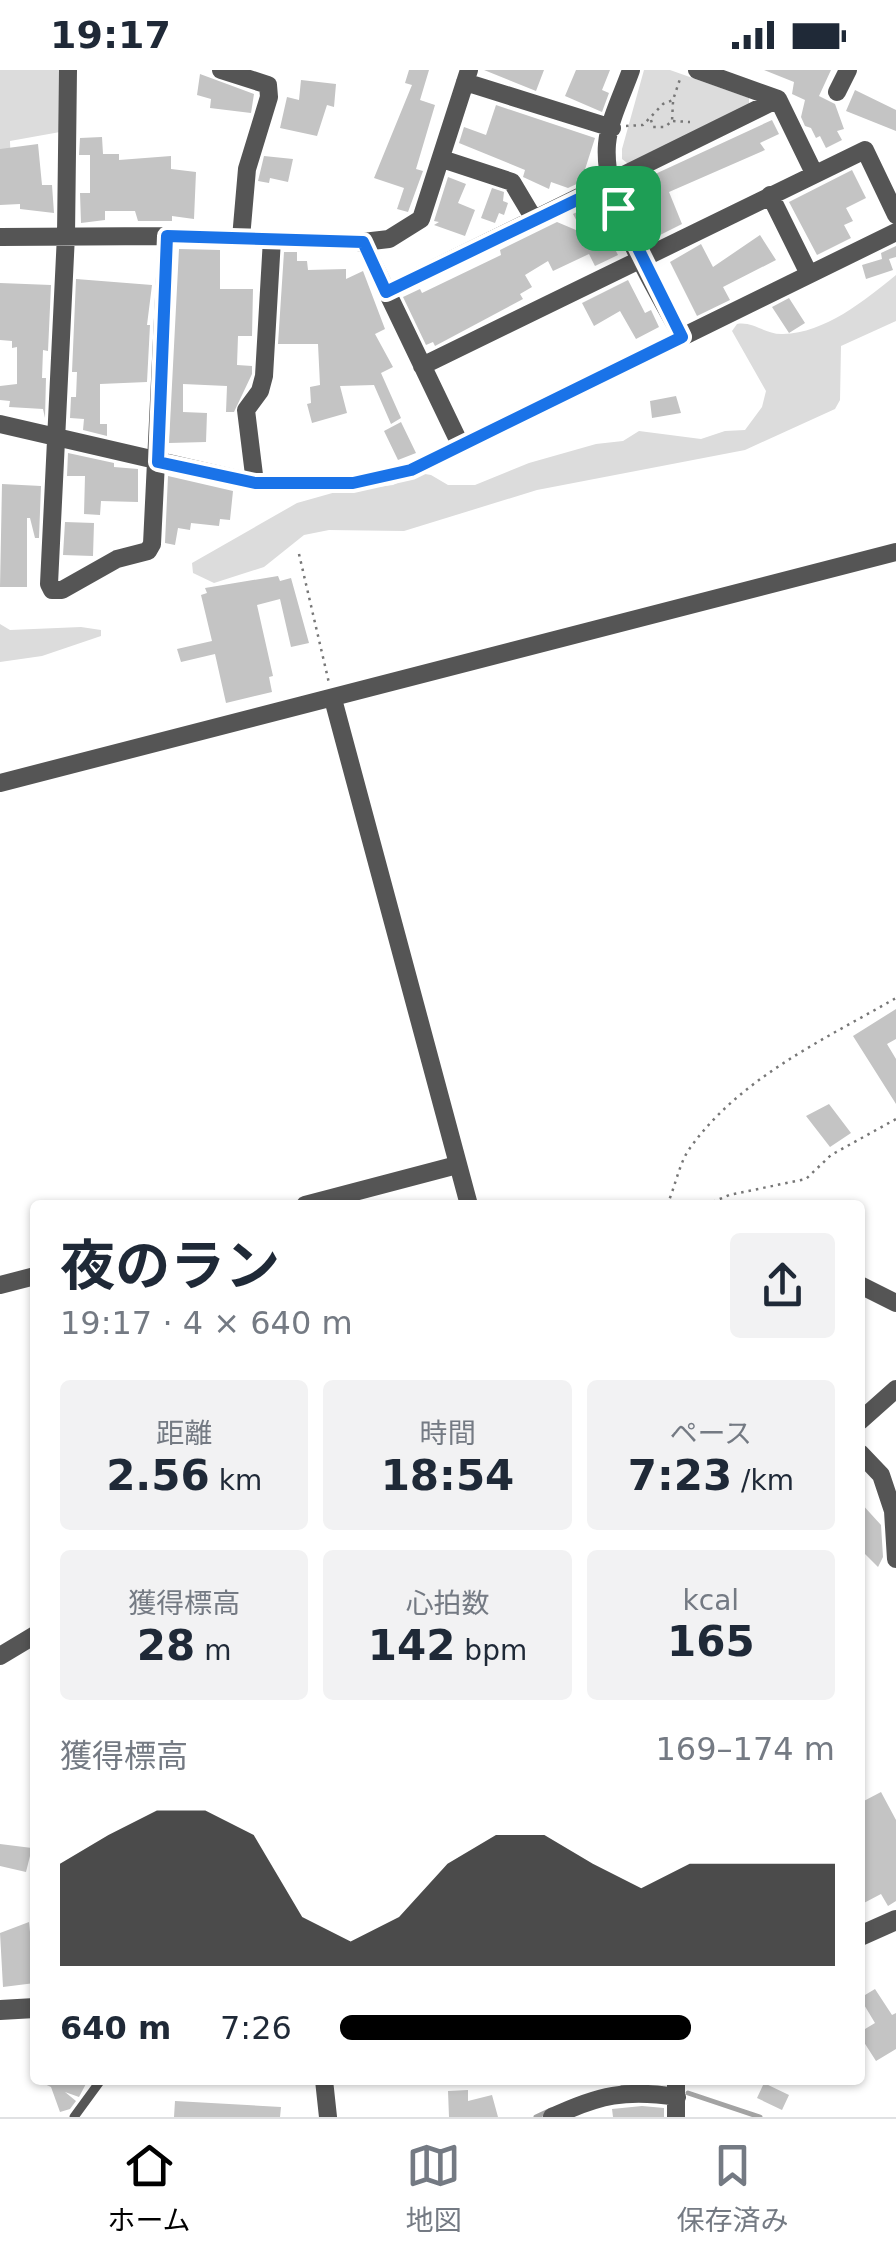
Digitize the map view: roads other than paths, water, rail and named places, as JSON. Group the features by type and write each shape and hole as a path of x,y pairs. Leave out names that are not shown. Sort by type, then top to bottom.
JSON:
{"street":[{"path":"68,70 66,235 49,584 52,590 62,590 117,559 148,550 152,544 167,236"},
{"path":"221,70 268,84 269,97 247,170 241,238"},
{"path":"631,70 618,127 607,144 612,183 618,208 682,337"},
{"path":"838,92 848,70"},
{"path":"689,72 778,99 814,173"},
{"path":"0,237 167,236 363,242 389,239 421,219 467,76 618,127"},
{"path":"386,292 778,99"},
{"path":"422,366 865,150 896,215"},
{"path":"442,159 512,182 534,219"},
{"path":"770,195 809,274"},
{"path":"0,424 255,483 353,483 411,470 896,232"},
{"path":"255,483 246,410 260,391 264,376 272,239"},
{"path":"363,242 460,444"},
{"path":"0,784 896,552"},
{"path":"333,699 467,1200"},
{"path":"324,1200 457,1165"},
{"path":"0,1285 30,1277"},
{"path":"865,1288 896,1303"},
{"path":"865,1417 896,1389"},
{"path":"865,1458 881,1475 893,1511 896,1559"},
{"path":"0,1656 30,1637"},
{"path":"865,1934 896,1920"},
{"path":"0,2010 30,2008"},
{"path":"325,2085 328,2117"},
{"path":"552,2117 636,2091 676,2089 676,2117"}],"lane":[{"path":"74,2117 96,2085"}],"waterway":[{"path":"623,2086 646,2086"},
{"path":"688,2093 760,2117"},
{"path":"536,2117 551,2110"}]}
